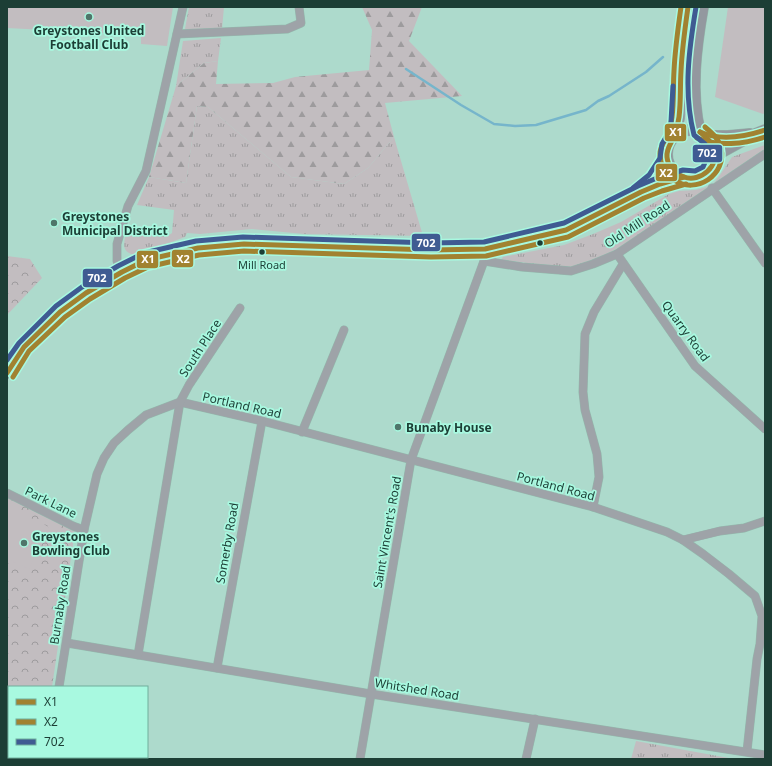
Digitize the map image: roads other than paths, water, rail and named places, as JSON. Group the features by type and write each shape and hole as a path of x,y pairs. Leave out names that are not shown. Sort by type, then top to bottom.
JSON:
{"main road":[{"path":"675,136 679,118 682,50 688,7"},
{"path":"7,373 24,347 60,312 86,293 146,260 198,248 244,244 432,250 485,249 566,230 660,184 684,177 697,178 708,172 714,163 715,156 712,142 704,134 697,118 695,74 703,7"},
{"path":"684,177 674,171 667,159 667,148 675,136 689,130 704,134 728,136 760,132"},
{"path":"715,156 760,132"},
{"path":"641,192 662,169 667,159"}],"street":[{"path":"122,272 117,261 117,244 128,206 146,171 183,7"},
{"path":"177,34 287,29 301,24 298,7"},
{"name":"Old Mill Road","path":"484,261 522,267 571,271 593,264 616,254 712,188 765,154"},
{"path":"712,188 765,263"},
{"name":"Saint Vincent's Road","path":"360,759 411,460 484,261 485,249"},
{"name":"Quarry Road","path":"616,254 695,366 765,429"},
{"path":"593,507 599,477 597,454 585,410 583,392 585,334 594,312 623,264"},
{"name":"South Place","path":"138,655 180,402 189,385 240,308"},
{"path":"302,432 344,330"},
{"name":"Portland Road","path":"180,402 262,421 593,507 667,532 683,540 729,574 755,596 762,616 760,644 761,659 747,751"},
{"name":"Burnaby Road","path":"59,686 84,530 97,474 104,458 114,443 128,430 146,415 180,402"},
{"name":"Somerby Road","path":"217,668 262,421"},
{"name":"Park Lane","path":"7,493 72,526 84,530"},
{"path":"683,540 744,528 765,521"},
{"name":"Whitshed Road","path":"67,643 371,694 765,755"},
{"path":"526,759 535,719"}],"waterway":[{"path":"406,69 461,105 494,124 515,126 536,125 586,110 646,72 663,57"}],"place":[{"name":"Greystones United Football Club","path":"89,17"},
{"name":"Greystones Municipal District","path":"54,223"},
{"name":"Mill Road","path":"262,252"},
{"name":"Bunaby House","path":"398,427"},
{"name":"Greystones Bowling Club","path":"24,543"}]}
